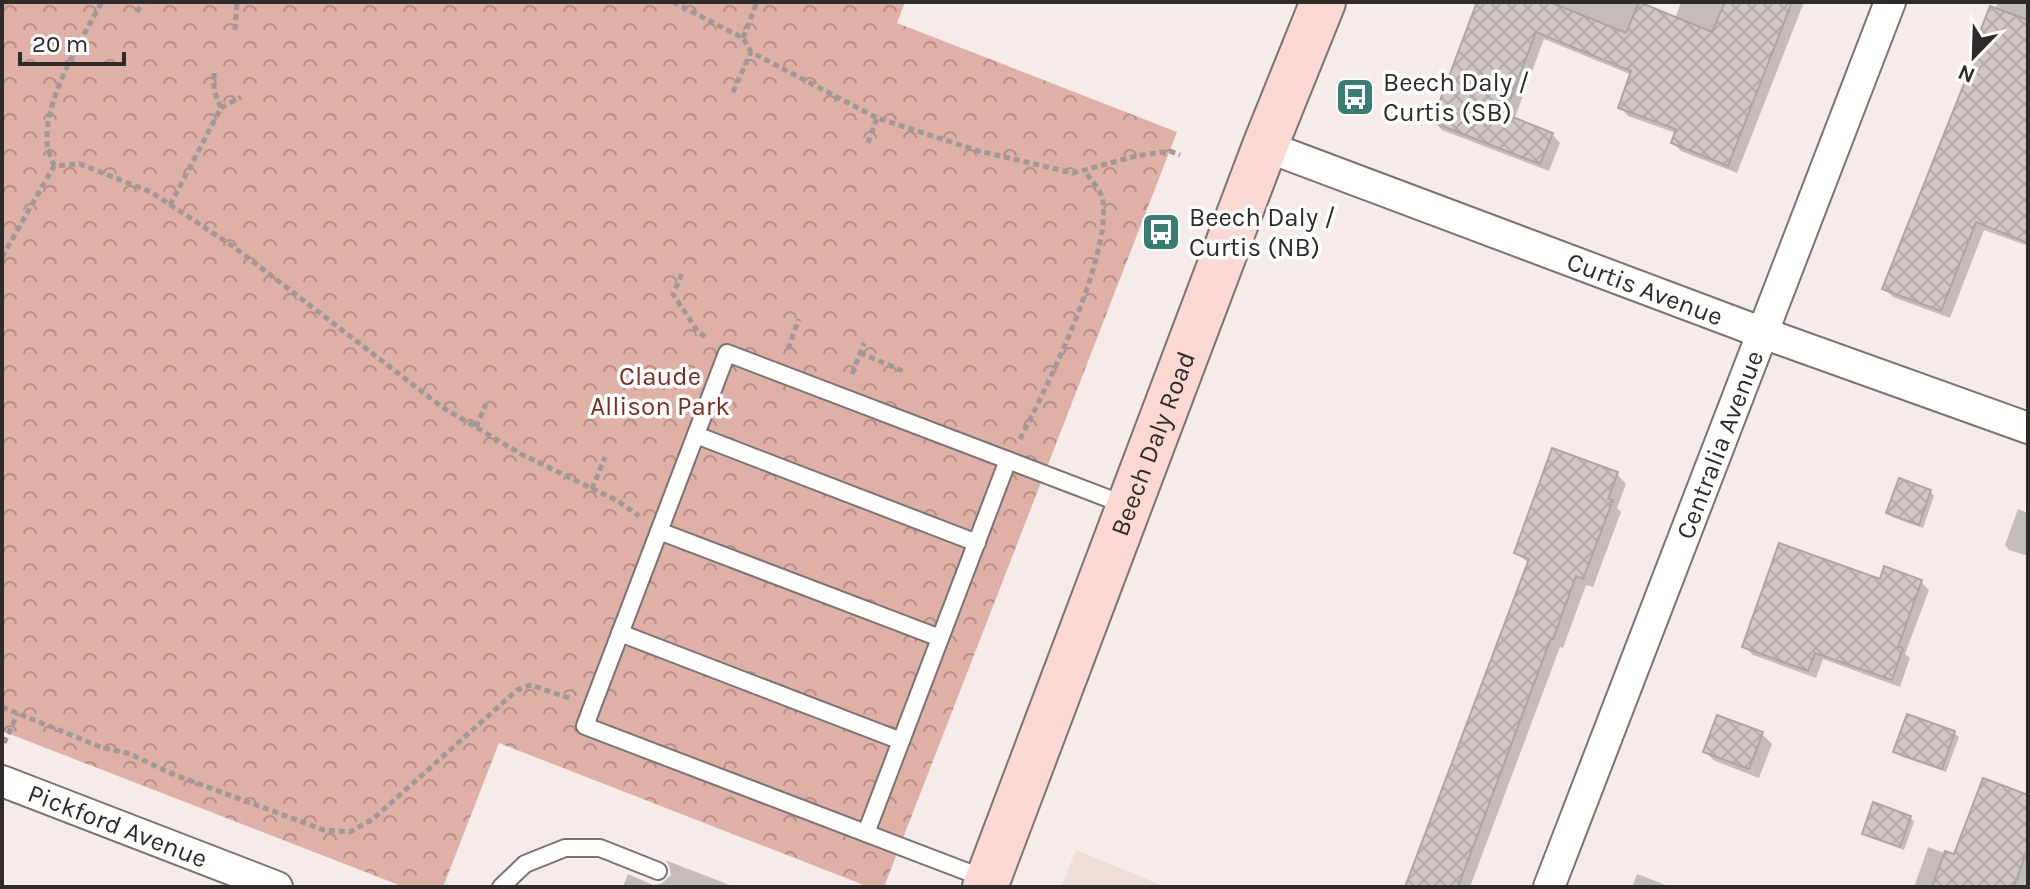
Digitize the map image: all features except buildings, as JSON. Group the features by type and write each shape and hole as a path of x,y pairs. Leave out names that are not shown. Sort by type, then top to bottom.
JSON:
{"main road":[{"name":"Beech Daly Road","path":"986,883 1265,146 1323,2"}],"street":[{"name":"Centralia Avenue","path":"1549,887 1890,2"},
{"name":"Curtis Avenue","path":"1265,146 1763,333 2028,428"},
{"name":"Pickford Avenue","path":"2,781 277,887"}],"lane":[{"path":"986,883 866,833 585,726 620,633 727,353 1129,506"},
{"path":"696,435 977,543"},
{"path":"866,833 1008,460"},
{"path":"659,531 940,638"},
{"path":"620,633 901,741"},
{"path":"501,887 525,864 565,848 600,848 658,871"}],"path":[{"path":"2,257 54,166 47,143 50,118 67,64 102,2"},
{"path":"137,12 143,2"},
{"path":"235,30 237,2"},
{"path":"673,2 743,38 751,52 877,118 979,151 1073,173 1136,156 1170,151 1180,155"},
{"path":"743,38 757,2"},
{"path":"733,92 751,52"},
{"path":"214,72 214,91 221,108"},
{"path":"170,205 221,108 241,97"},
{"path":"868,143 877,118"},
{"path":"54,166 80,164 151,192 246,256 442,407 521,454 616,500 659,531"},
{"path":"1008,460 1045,390 1078,310 1102,236 1103,198 1084,170"},
{"path":"682,274 673,294 698,332 727,353"},
{"path":"778,372 799,319"},
{"path":"845,398 864,343"},
{"path":"860,353 903,371"},
{"path":"476,427 486,404"},
{"path":"592,489 605,457"},
{"path":"2,707 324,830 350,832 373,819 517,690 531,685 592,707"},
{"path":"4,743 18,713"}],"shaded area":[{"path":"1076,850 1166,887 1061,887"}],"green space":[{"name":"Claude Allison Park","path":"2,2 905,2 897,23 1177,132 884,887 869,887 499,743 443,887 404,887 2,731"}],"place":[{"name":"Beech Daly / Curtis (SB)","path":"1355,97"},
{"name":"Beech Daly / Curtis (NB)","path":"1161,232"}]}
